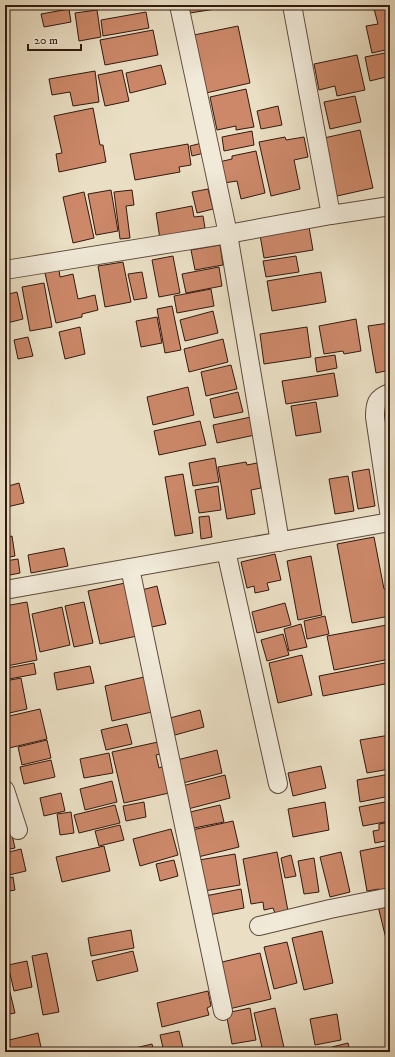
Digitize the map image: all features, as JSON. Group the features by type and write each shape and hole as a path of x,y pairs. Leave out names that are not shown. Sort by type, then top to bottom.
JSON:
{"street":[{"path":"179,5 228,234 280,542"},
{"path":"292,5 332,215"},
{"path":"5,270 390,206"},
{"path":"390,393 378,400 375,405 375,417 390,518"},
{"path":"5,590 390,522"},
{"path":"226,551 278,784"},
{"path":"130,568 223,1011"},
{"path":"5,790 18,830"},
{"path":"259,926 330,909 390,897"}],"building":[{"path":"189,5 228,5 228,7 190,13"},
{"path":"373,5 390,5 390,49 372,53 366,26 378,24"},
{"path":"69,9 71,22 44,27 41,14"},
{"path":"97,10 101,37 79,41 75,13"},
{"path":"146,12 149,28 103,36 101,20"},
{"path":"238,26 250,83 206,93 194,35"},
{"path":"153,30 158,55 105,65 100,40"},
{"path":"390,52 390,76 370,81 365,57"},
{"path":"357,55 365,90 337,96 335,86 319,90 314,64"},
{"path":"161,65 166,84 130,93 126,73"},
{"path":"122,70 129,101 105,106 98,75"},
{"path":"95,71 99,102 73,106 70,92 52,95 49,79"},
{"path":"246,89 254,127 236,130 236,126 217,130 210,97"},
{"path":"355,96 361,122 330,129 324,102"},
{"path":"278,106 282,125 261,129 257,111"},
{"path":"93,108 100,145 103,145 106,162 59,172 56,154 62,153 54,116"},
{"path":"360,130 373,188 337,196 324,138"},
{"path":"252,131 254,145 224,151 222,137"},
{"path":"285,137 286,140 304,137 308,157 294,160 300,189 271,196 259,142"},
{"path":"206,142 208,152 192,156 190,146"},
{"path":"188,144 191,165 179,167 180,172 135,180 130,154"},
{"path":"256,151 265,193 241,199 237,181 224,183 219,162 232,159 232,156"},
{"path":"208,189 213,209 197,213 192,192"},
{"path":"111,190 118,231 96,235 88,194"},
{"path":"132,190 134,205 126,206 130,238 120,239 114,192"},
{"path":"84,192 94,238 73,243 63,197"},
{"path":"192,206 194,217 203,216 205,228 178,233 179,236 160,239 156,213"},
{"path":"309,227 313,250 264,258 260,235"},
{"path":"220,245 223,265 195,270 191,250"},
{"path":"173,256 180,293 159,297 152,260"},
{"path":"296,256 299,272 266,277 263,261"},
{"path":"123,262 131,302 105,307 98,266"},
{"path":"219,267 222,286 186,293 182,274"},
{"path":"59,270 60,277 73,274 78,299 95,295 98,310 82,314 82,317 56,323 45,273"},
{"path":"142,272 147,298 134,300 128,274"},
{"path":"321,272 326,302 272,311 267,281"},
{"path":"44,283 52,327 30,331 22,287"},
{"path":"211,289 214,306 177,313 174,296"},
{"path":"17,292 23,319 7,323 5,312 5,295"},
{"path":"172,306 181,350 165,353 157,309"},
{"path":"213,311 218,333 185,341 180,320"},
{"path":"157,317 162,343 141,347 136,321"},
{"path":"356,319 361,351 344,354 343,351 324,354 319,326"},
{"path":"389,323 390,370 376,373 368,326"},
{"path":"80,327 85,354 65,359 59,332"},
{"path":"307,327 311,357 264,364 260,334"},
{"path":"28,337 33,356 18,359 14,340"},
{"path":"223,339 228,362 189,372 184,349"},
{"path":"335,355 337,368 317,372 315,358"},
{"path":"231,365 237,389 206,396 201,372"},
{"path":"334,373 338,396 286,404 282,381"},
{"path":"188,387 194,415 153,425 147,397"},
{"path":"238,392 243,412 214,418 210,399"},
{"path":"316,402 321,432 296,436 291,406"},
{"path":"251,417 255,435 217,443 213,425"},
{"path":"200,421 206,445 159,455 154,431"},
{"path":"215,458 219,482 193,486 189,463"},
{"path":"246,462 247,465 257,463 261,488 251,490 255,514 227,519 218,467"},
{"path":"369,469 375,506 358,509 352,472"},
{"path":"183,474 193,533 175,536 165,477"},
{"path":"348,476 354,511 335,514 329,479"},
{"path":"19,483 24,503 7,507 5,487"},
{"path":"218,486 221,510 199,513 195,490"},
{"path":"209,516 212,537 201,539 199,517"},
{"path":"12,536 15,556 5,558 5,538"},
{"path":"374,537 384,589 390,588 390,616 352,623 337,544"},
{"path":"64,548 68,566 31,573 28,555"},
{"path":"275,554 281,580 267,583 269,590 255,593 254,586 247,588 241,562"},
{"path":"311,556 322,615 298,620 287,561"},
{"path":"18,559 20,573 5,576 5,561"},
{"path":"125,583 137,636 100,644 88,591"},
{"path":"157,586 166,624 147,628 138,591"},
{"path":"27,602 37,660 7,666 5,653 5,606"},
{"path":"84,602 93,643 74,647 65,606"},
{"path":"285,603 291,625 257,633 252,612"},
{"path":"62,607 70,645 40,652 32,614"},
{"path":"325,616 329,634 307,639 304,621"},
{"path":"301,624 307,647 289,651 284,629"},
{"path":"387,625 390,641 390,659 334,670 327,636"},
{"path":"283,634 289,655 267,661 261,640"},
{"path":"302,655 312,695 278,703 269,663"},
{"path":"390,662 390,683 323,696 319,676"},
{"path":"34,663 36,674 9,679 7,668"},
{"path":"90,666 94,683 57,690 54,673"},
{"path":"144,677 152,712 112,721 105,686"},
{"path":"21,678 27,709 5,714 5,681"},
{"path":"40,709 47,739 5,749 5,717"},
{"path":"200,710 204,727 175,735 170,718"},
{"path":"127,724 132,744 106,750 101,730"},
{"path":"390,735 390,769 367,773 360,740"},
{"path":"47,740 51,758 22,765 18,747"},
{"path":"158,742 161,754 156,755 159,768 164,766 169,793 124,803 112,752"},
{"path":"217,750 222,773 183,783 177,760"},
{"path":"109,753 113,773 84,778 80,759"},
{"path":"51,760 55,777 24,784 20,767"},
{"path":"321,766 326,788 293,796 288,773"},
{"path":"390,774 390,796 360,802 357,780"},
{"path":"225,775 230,798 188,809 182,786"},
{"path":"112,781 117,802 85,810 80,789"},
{"path":"61,793 65,811 44,816 40,798"},
{"path":"390,801 390,821 363,826 359,807"},
{"path":"144,802 146,817 126,821 123,806"},
{"path":"325,802 329,830 293,837 288,809"},
{"path":"115,805 120,823 79,833 74,815"},
{"path":"220,805 224,822 194,828 190,812"},
{"path":"71,812 74,833 60,835 57,814"},
{"path":"233,821 239,847 198,857 192,830"},
{"path":"5,822 9,822 15,848 5,850"},
{"path":"390,822 390,840 375,843 373,831 379,830 379,824"},
{"path":"120,825 124,840 99,846 95,831"},
{"path":"171,829 178,855 140,866 133,839"},
{"path":"390,845 390,893 380,895 379,889 367,891 360,851"},
{"path":"104,846 110,871 62,882 56,857"},
{"path":"21,849 26,871 5,876 5,853"},
{"path":"277,852 288,911 275,913 273,908 264,910 263,902 251,904 243,859"},
{"path":"341,852 350,892 330,897 320,857"},
{"path":"235,854 240,885 204,891 199,860"},
{"path":"291,855 296,876 285,878 281,858"},
{"path":"314,858 319,892 304,894 298,861"},
{"path":"174,860 178,876 160,881 156,864"},
{"path":"13,877 15,890 5,892 5,879"},
{"path":"241,889 244,908 209,915 205,896"},
{"path":"390,903 390,947 388,947 378,906"},
{"path":"131,930 134,948 91,956 88,938"},
{"path":"322,931 333,983 304,990 292,938"},
{"path":"287,942 297,983 274,989 264,947"},
{"path":"133,951 138,971 97,981 92,961"},
{"path":"47,953 59,1012 43,1015 32,956"},
{"path":"260,953 271,999 229,1009 218,963"},
{"path":"27,961 32,987 14,991 8,965"},
{"path":"7,980 15,1013 5,1015 5,981"},
{"path":"208,991 211,1006 207,1008 209,1015 162,1027 157,1003"},
{"path":"250,1008 256,1040 232,1044 226,1013"},
{"path":"275,1008 285,1052 263,1052 254,1013"},
{"path":"337,1014 341,1040 315,1045 310,1019"},
{"path":"179,1031 184,1052 164,1052 160,1035"},
{"path":"38,1033 42,1052 5,1052 5,1041"},
{"path":"348,1043 350,1052 333,1052 332,1047"},
{"path":"152,1044 154,1052 136,1052 135,1048"}]}
